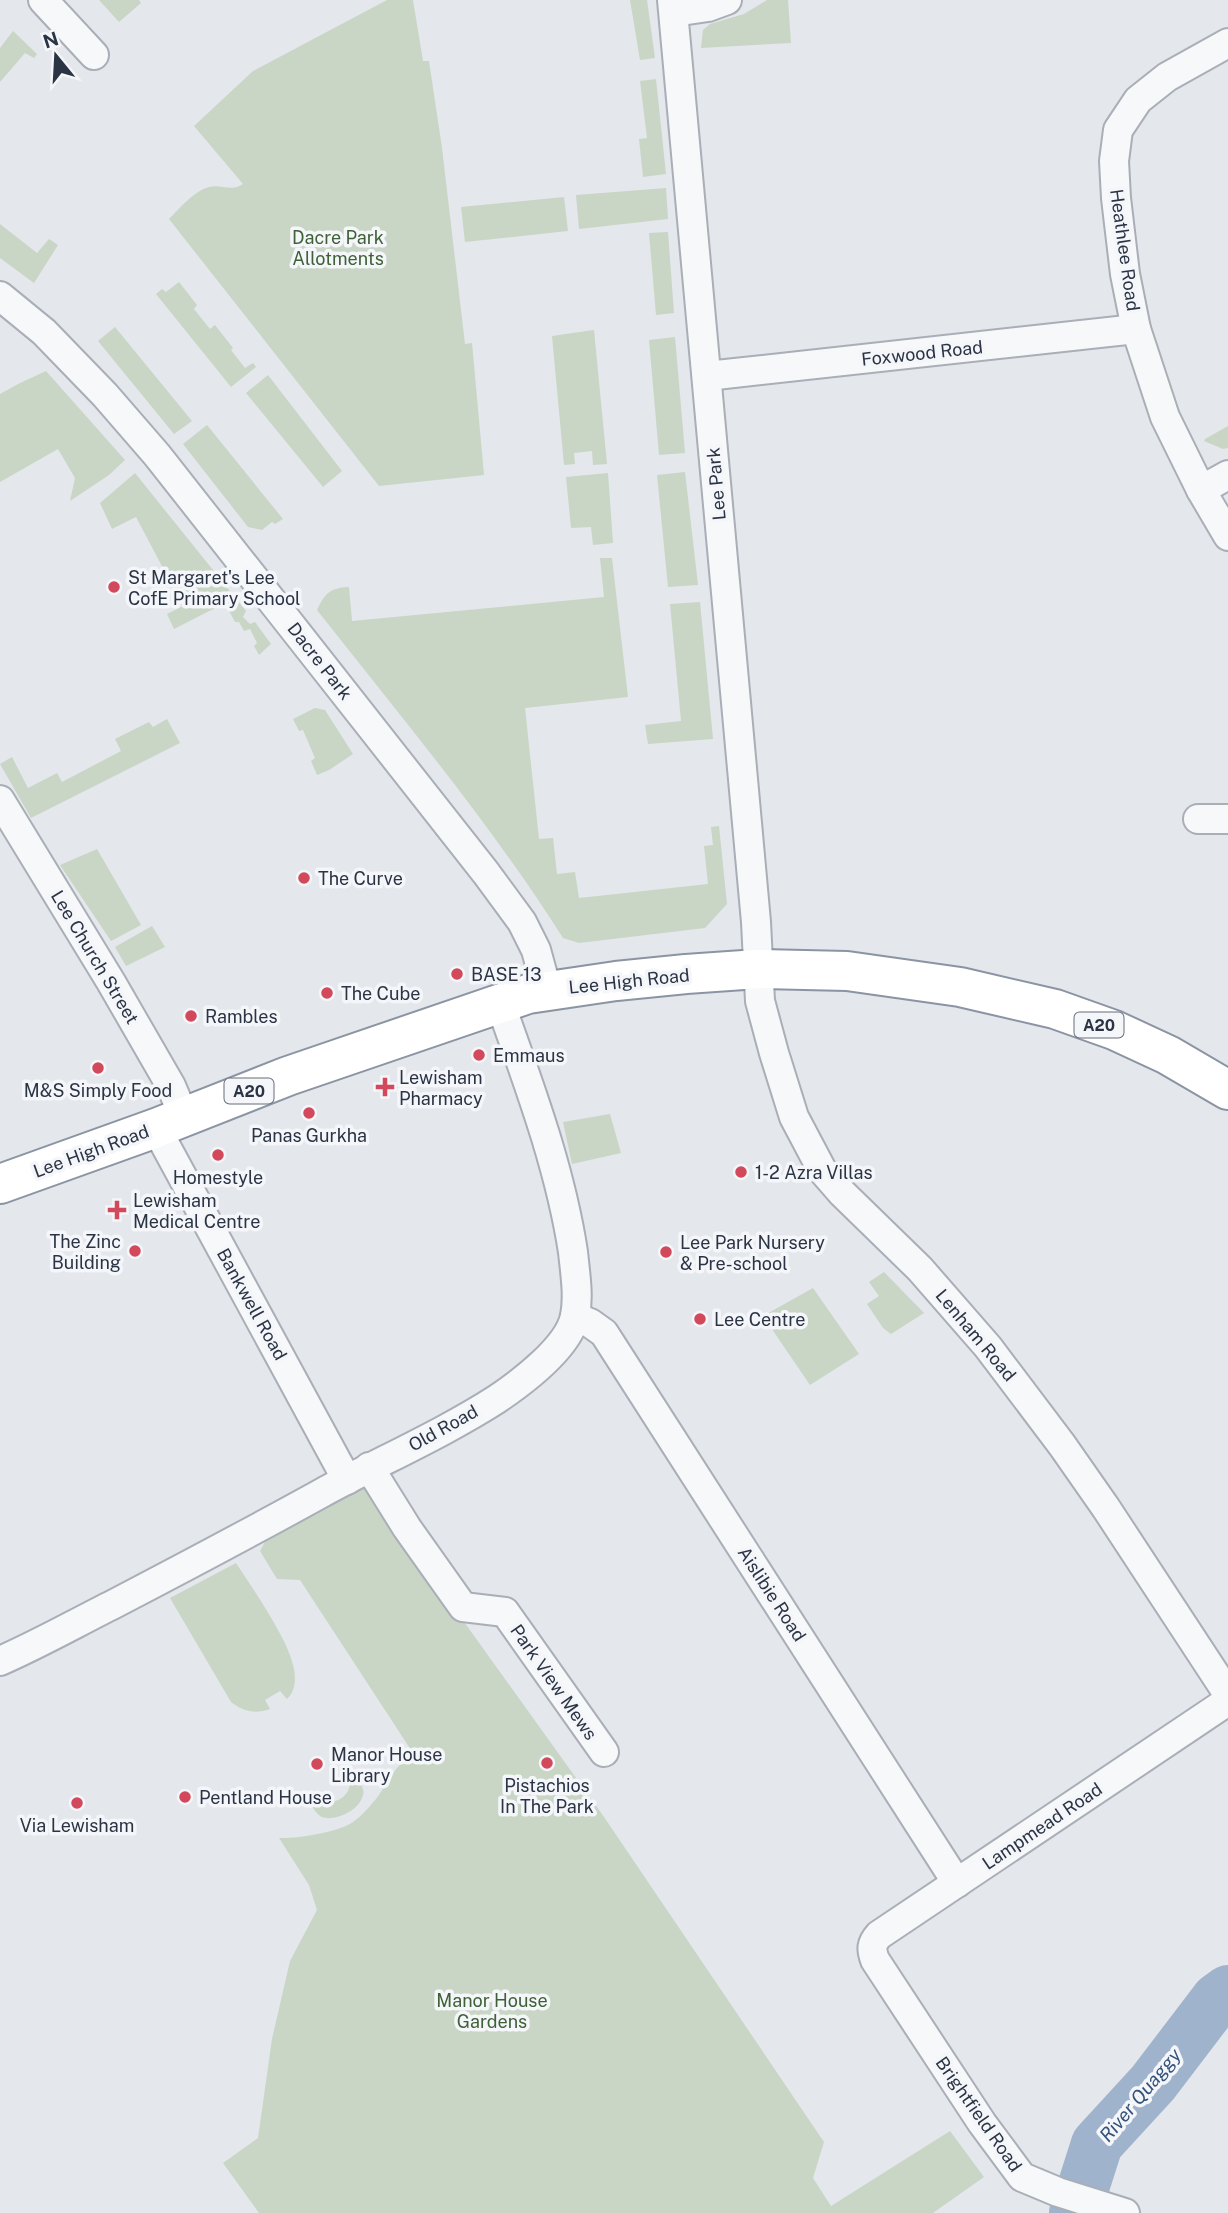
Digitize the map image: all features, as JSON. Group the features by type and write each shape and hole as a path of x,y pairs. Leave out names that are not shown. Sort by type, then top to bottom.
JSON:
{"highway":[{"name":"Lee High Road","path":"0,1184 170,1123 288,1076 500,1003 547,990 628,979 758,969 847,971 960,987 1055,1009 1114,1030 1168,1055 1228,1090"}],"street":[{"path":"43,0 94,55"},
{"path":"673,6 708,7 727,0"},
{"name":"Lee Park","path":"673,6 756,922 758,969"},
{"name":"Heathlee Road","path":"1228,43 1167,77 1138,100 1118,130 1114,162 1125,274 1136,329 1166,417 1201,490 1228,536"},
{"name":"Dacre Park","path":"0,296 44,332 105,396 157,455 246,567 522,922 536,950 547,990"},
{"name":"Foxwood Road","path":"707,376 1136,329"},
{"path":"1201,490 1228,475"},
{"name":"Lee Church Street","path":"0,800 171,1086 170,1123"},
{"path":"1198,819 1228,819"},
{"name":"Lenham Road","path":"758,969 760,1001 783,1085 794,1116 822,1170 920,1269 988,1347 1106,1508 1228,1694"},
{"name":"Old Road","path":"0,1661 435,1435 498,1398 544,1362 564,1342 575,1317 574,1264 564,1203 539,1117 500,1003"},
{"name":"Bankwell Road","path":"170,1123 358,1474"},
{"name":"Aislibie Road","path":"575,1317 604,1333 957,1883"},
{"name":"Park View Mews","path":"358,1474 407,1528 463,1607 505,1612 604,1752"},
{"name":"Lampmead Road","path":"875,1960 871,1950 879,1935 1228,1701"},
{"name":"Brightfield Road","path":"875,1960 982,2123 1022,2176 1058,2192 1125,2213"}],"green space":[{"path":"99,0 139,0 141,3 119,22"},
{"name":"Dacre Park Allotments","path":"387,0 413,0 423,61 429,61 465,344 472,343 484,475 379,486 169,219 203,189 243,184 194,126 253,71"},
{"path":"630,0 647,0 655,58 640,60"},
{"path":"767,0 788,0 791,43 701,48 703,30 710,24 744,14"},
{"path":"13,31 37,54 34,58 25,53 0,82 0,48"},
{"path":"656,79 666,174 643,177 639,139 647,138 640,81"},
{"path":"666,188 668,219 579,229 576,195"},
{"path":"564,197 568,231 465,242 461,207"},
{"path":"0,224 37,253 49,239 58,245 34,283 0,258"},
{"path":"668,232 674,313 656,315 649,233"},
{"path":"179,282 197,305 194,309 210,329 215,325 245,368 253,363 256,367 231,387 156,294 162,289 166,292"},
{"path":"115,327 192,421 174,434 98,341"},
{"path":"594,330 607,464 593,465 592,451 574,453 575,464 564,465 552,336"},
{"path":"675,337 685,453 659,455 649,340"},
{"path":"46,371 125,460 109,475 70,501 75,478 58,449 0,482 0,394"},
{"path":"268,375 342,471 323,487 246,393"},
{"path":"207,425 283,519 275,524 272,522 262,530 248,527 183,444"},
{"path":"1228,426 1228,448 1223,449 1204,441 1205,439"},
{"path":"685,472 698,585 668,587 657,475"},
{"path":"135,473 246,611 243,617 250,624 255,622 271,644 259,655 250,629 244,631 239,622 235,622 225,603 174,629 167,614 183,606 136,517 112,529 100,503"},
{"path":"608,473 613,543 593,545 591,527 571,528 566,477"},
{"path":"600,558 612,558 628,697 525,708 539,839 553,838 557,874 575,872 579,898 708,884 704,846 713,845 711,827 719,826 727,904 705,928 579,943 563,938 506,853 317,610 329,592 349,587 352,621 604,597"},
{"path":"700,602 713,739 648,744 645,725 681,721 670,604"},
{"path":"315,708 325,710 353,754 317,775 311,761 315,758 303,730 299,731 293,719"},
{"path":"167,719 180,743 31,818 0,764 12,757 28,788 57,773 62,782 121,751 115,739 149,722 153,727"},
{"path":"97,849 141,925 111,941 60,865"},
{"path":"152,926 165,947 126,966 115,947"},
{"path":"610,1114 621,1153 572,1164 563,1122"},
{"path":"884,1272 924,1313 891,1334 883,1328 867,1304 879,1296 869,1282"},
{"path":"813,1288 859,1354 810,1385 763,1316"},
{"name":"Manor House Gardens","path":"371,1484 452,1605 604,1817 824,2142 813,2178 831,2206 950,2131 984,2177 933,2213 259,2213 223,2163 258,2138 272,2039 290,1961 317,1910 309,1885 279,1838 317,1834 353,1822 371,1805 396,1769 413,1753 300,1580 277,1579 260,1551 267,1538"},
{"path":"236,1563 278,1630 294,1669 294,1686 290,1696 287,1699 280,1691 265,1700 270,1709 265,1711 250,1711 231,1702 170,1598"},
{"path":"355,1775 363,1792 357,1805 346,1814 333,1818 319,1815 310,1804 340,1799 348,1791"}],"waterway":[{"name":"River Quaggy","path":"1075,2213 1097,2144 1153,2083 1217,1999 1228,1991"}],"place":[{"name":"St Margaret's Lee CofE Primary School","path":"114,587"},
{"name":"The Curve","path":"304,878"},
{"name":"BASE 13","path":"457,974"},
{"name":"The Cube","path":"327,993"},
{"name":"Rambles","path":"191,1016"},
{"name":"Emmaus","path":"479,1055"},
{"name":"M&S Simply Food","path":"98,1068"},
{"name":"Lewisham Pharmacy","path":"385,1087"},
{"name":"Panas Gurkha","path":"309,1113"},
{"name":"Homestyle","path":"218,1155"},
{"name":"1-2 Azra Villas","path":"741,1172"},
{"name":"Lewisham Medical Centre","path":"117,1210"},
{"name":"The Zinc Building","path":"135,1251"},
{"name":"Lee Park Nursery & Pre-school","path":"666,1252"},
{"name":"Lee Centre","path":"700,1319"},
{"name":"Pistachios In The Park","path":"547,1763"},
{"name":"Manor House Library","path":"317,1764"},
{"name":"Pentland House","path":"185,1797"},
{"name":"Via Lewisham","path":"77,1803"}]}
